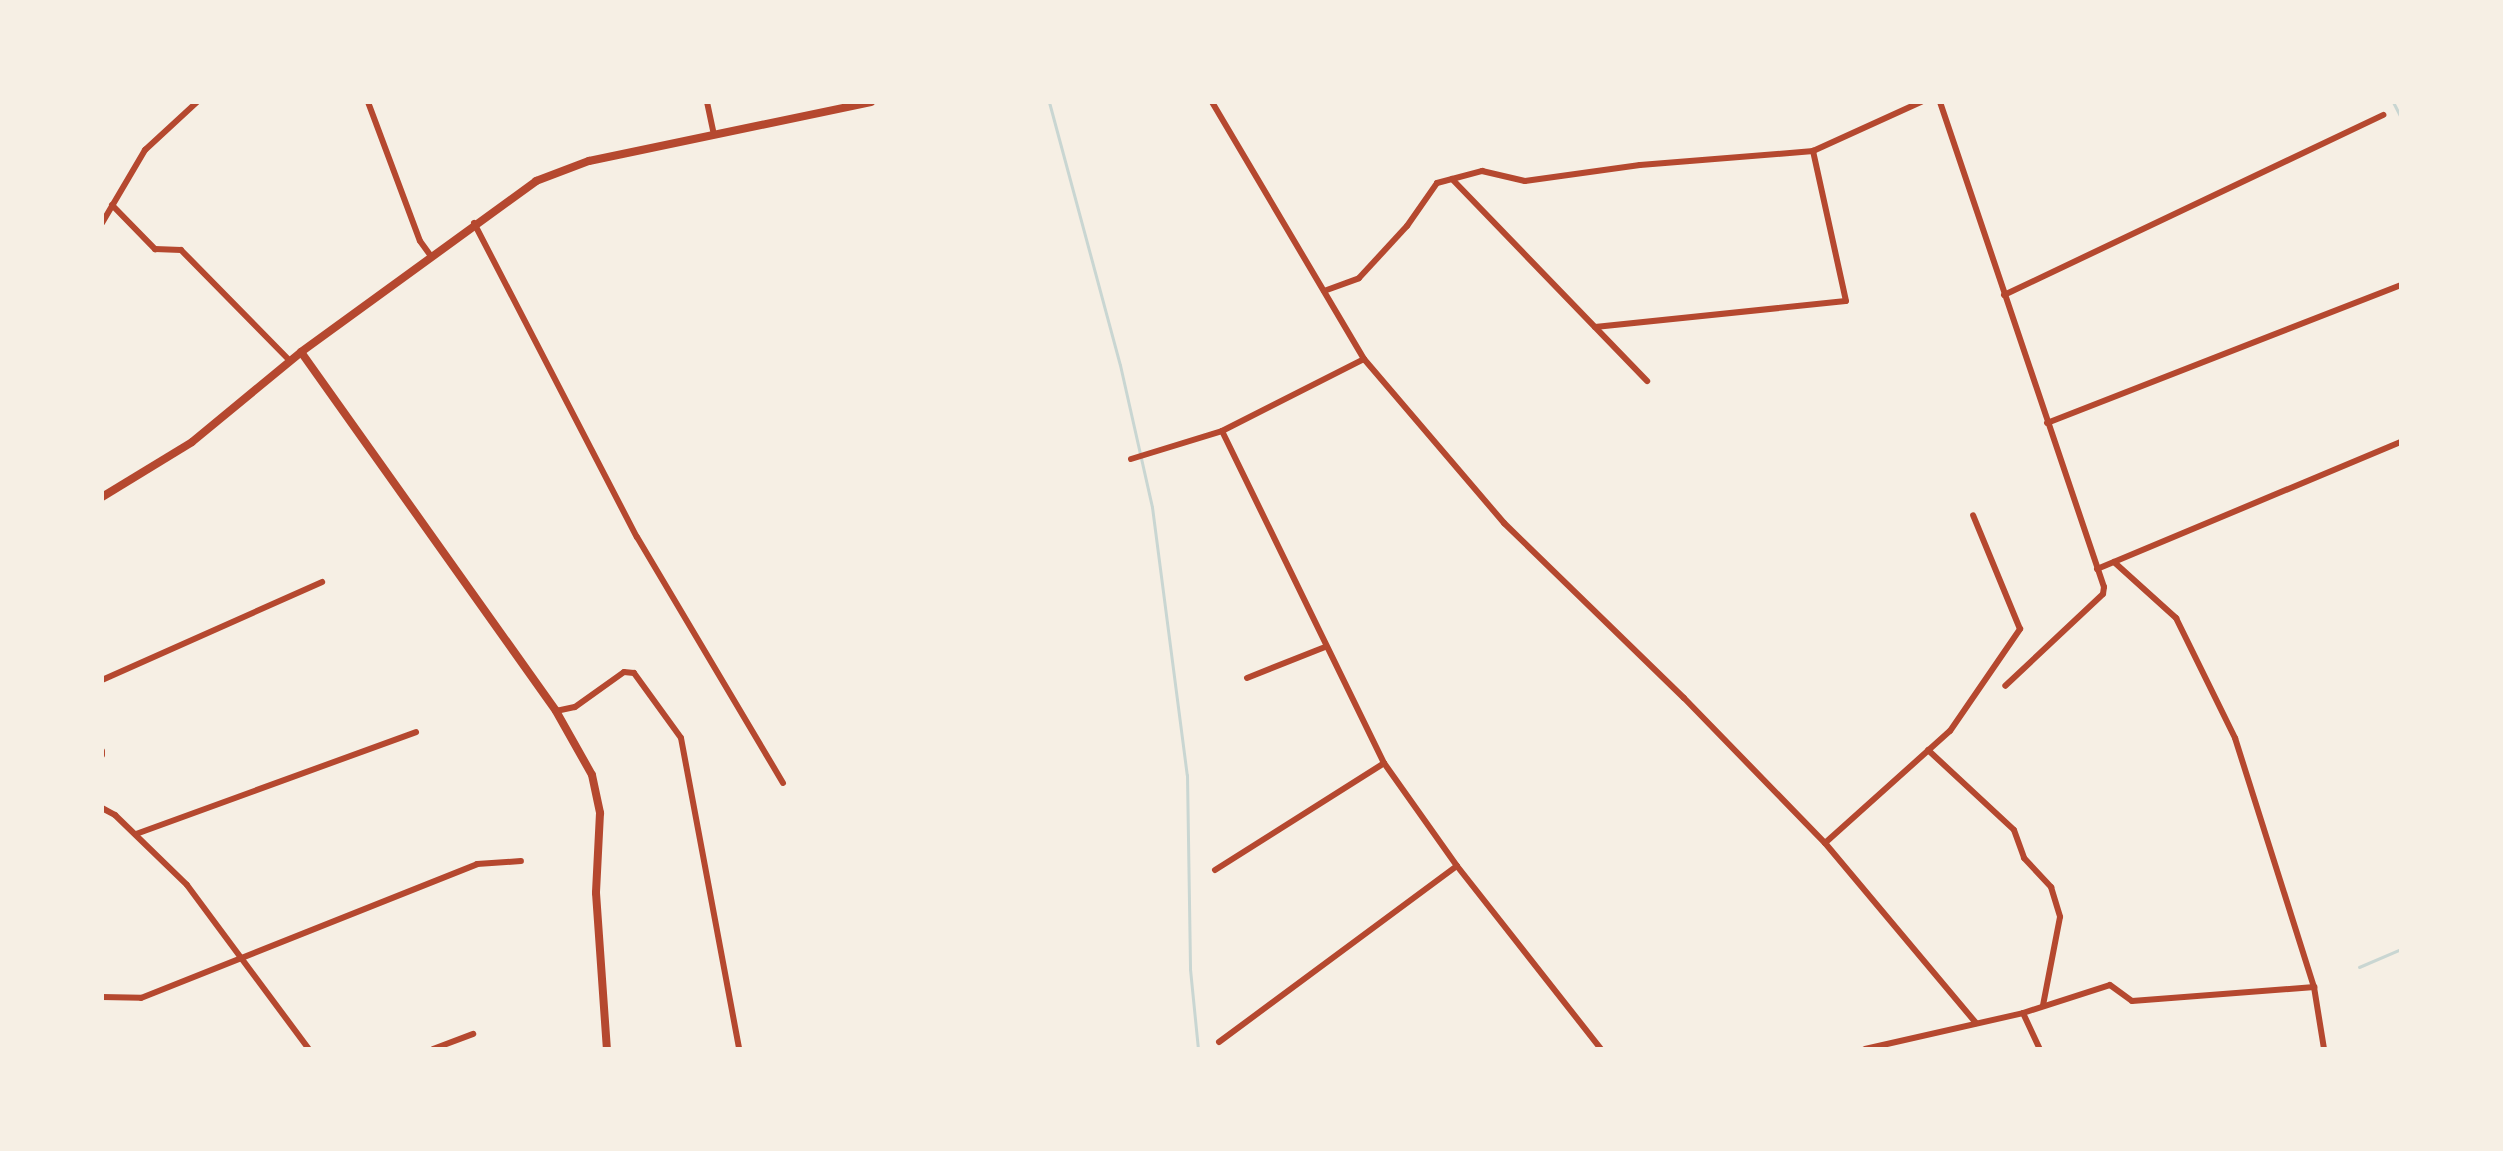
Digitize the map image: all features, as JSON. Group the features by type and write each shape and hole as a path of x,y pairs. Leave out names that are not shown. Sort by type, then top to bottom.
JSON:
{"street":[{"path":"102,223 145,150 197,102"},
{"path":"368,102 420,241 430,255"},
{"path":"707,102 714,134"},
{"path":"102,497 192,442 301,352 523,188 555,172 589,161 871,102"},
{"path":"1212,102 1364,359 1504,523 1684,698 1825,843 1976,1023"},
{"path":"1324,291 1359,278 1407,226 1437,183 1482,171 1525,181 1640,165 1813,151 1921,102"},
{"path":"1940,102 2104,587 2103,594 2005,686"},
{"path":"2004,295 2383,115"},
{"path":"1595,327 1846,301 1813,151"},
{"path":"1452,179 1647,381"},
{"path":"112,205 155,249 181,250 290,361"},
{"path":"474,223 637,537 783,783"},
{"path":"2047,423 2401,285"},
{"path":"301,352 556,711 587,763 599,799 596,893 607,1049"},
{"path":"1131,459 1222,431 1364,359"},
{"path":"1222,431 1384,763 1457,866 1601,1049"},
{"path":"2097,569 2401,442"},
{"path":"1825,843 1950,731 2020,629 1973,515"},
{"path":"2114,562 2176,618 2235,738 2314,987 2324,1049"},
{"path":"102,680 322,582"},
{"path":"1247,678 1325,647"},
{"path":"556,711 575,707 624,672 634,673 681,738 739,1049"},
{"path":"136,834 416,732"},
{"path":"1928,750 2014,830 2024,858 2051,887 2060,917 2043,1005"},
{"path":"1215,870 1384,763"},
{"path":"102,808 136,834 187,885 309,1049"},
{"path":"102,997 141,998 477,864 521,861"},
{"path":"1219,1042 1457,866"},
{"path":"1865,1049 2023,1013 2110,985 2132,1001 2314,987"},
{"path":"2023,1013 2040,1049"},
{"path":"433,1049 473,1034"}],"waterway":[{"path":"1049,102 1120,365 1152,507 1187,775 1190,969 1198,1049"},
{"path":"2393,102 2401,118"},
{"path":"2359,967 2401,949"}]}
